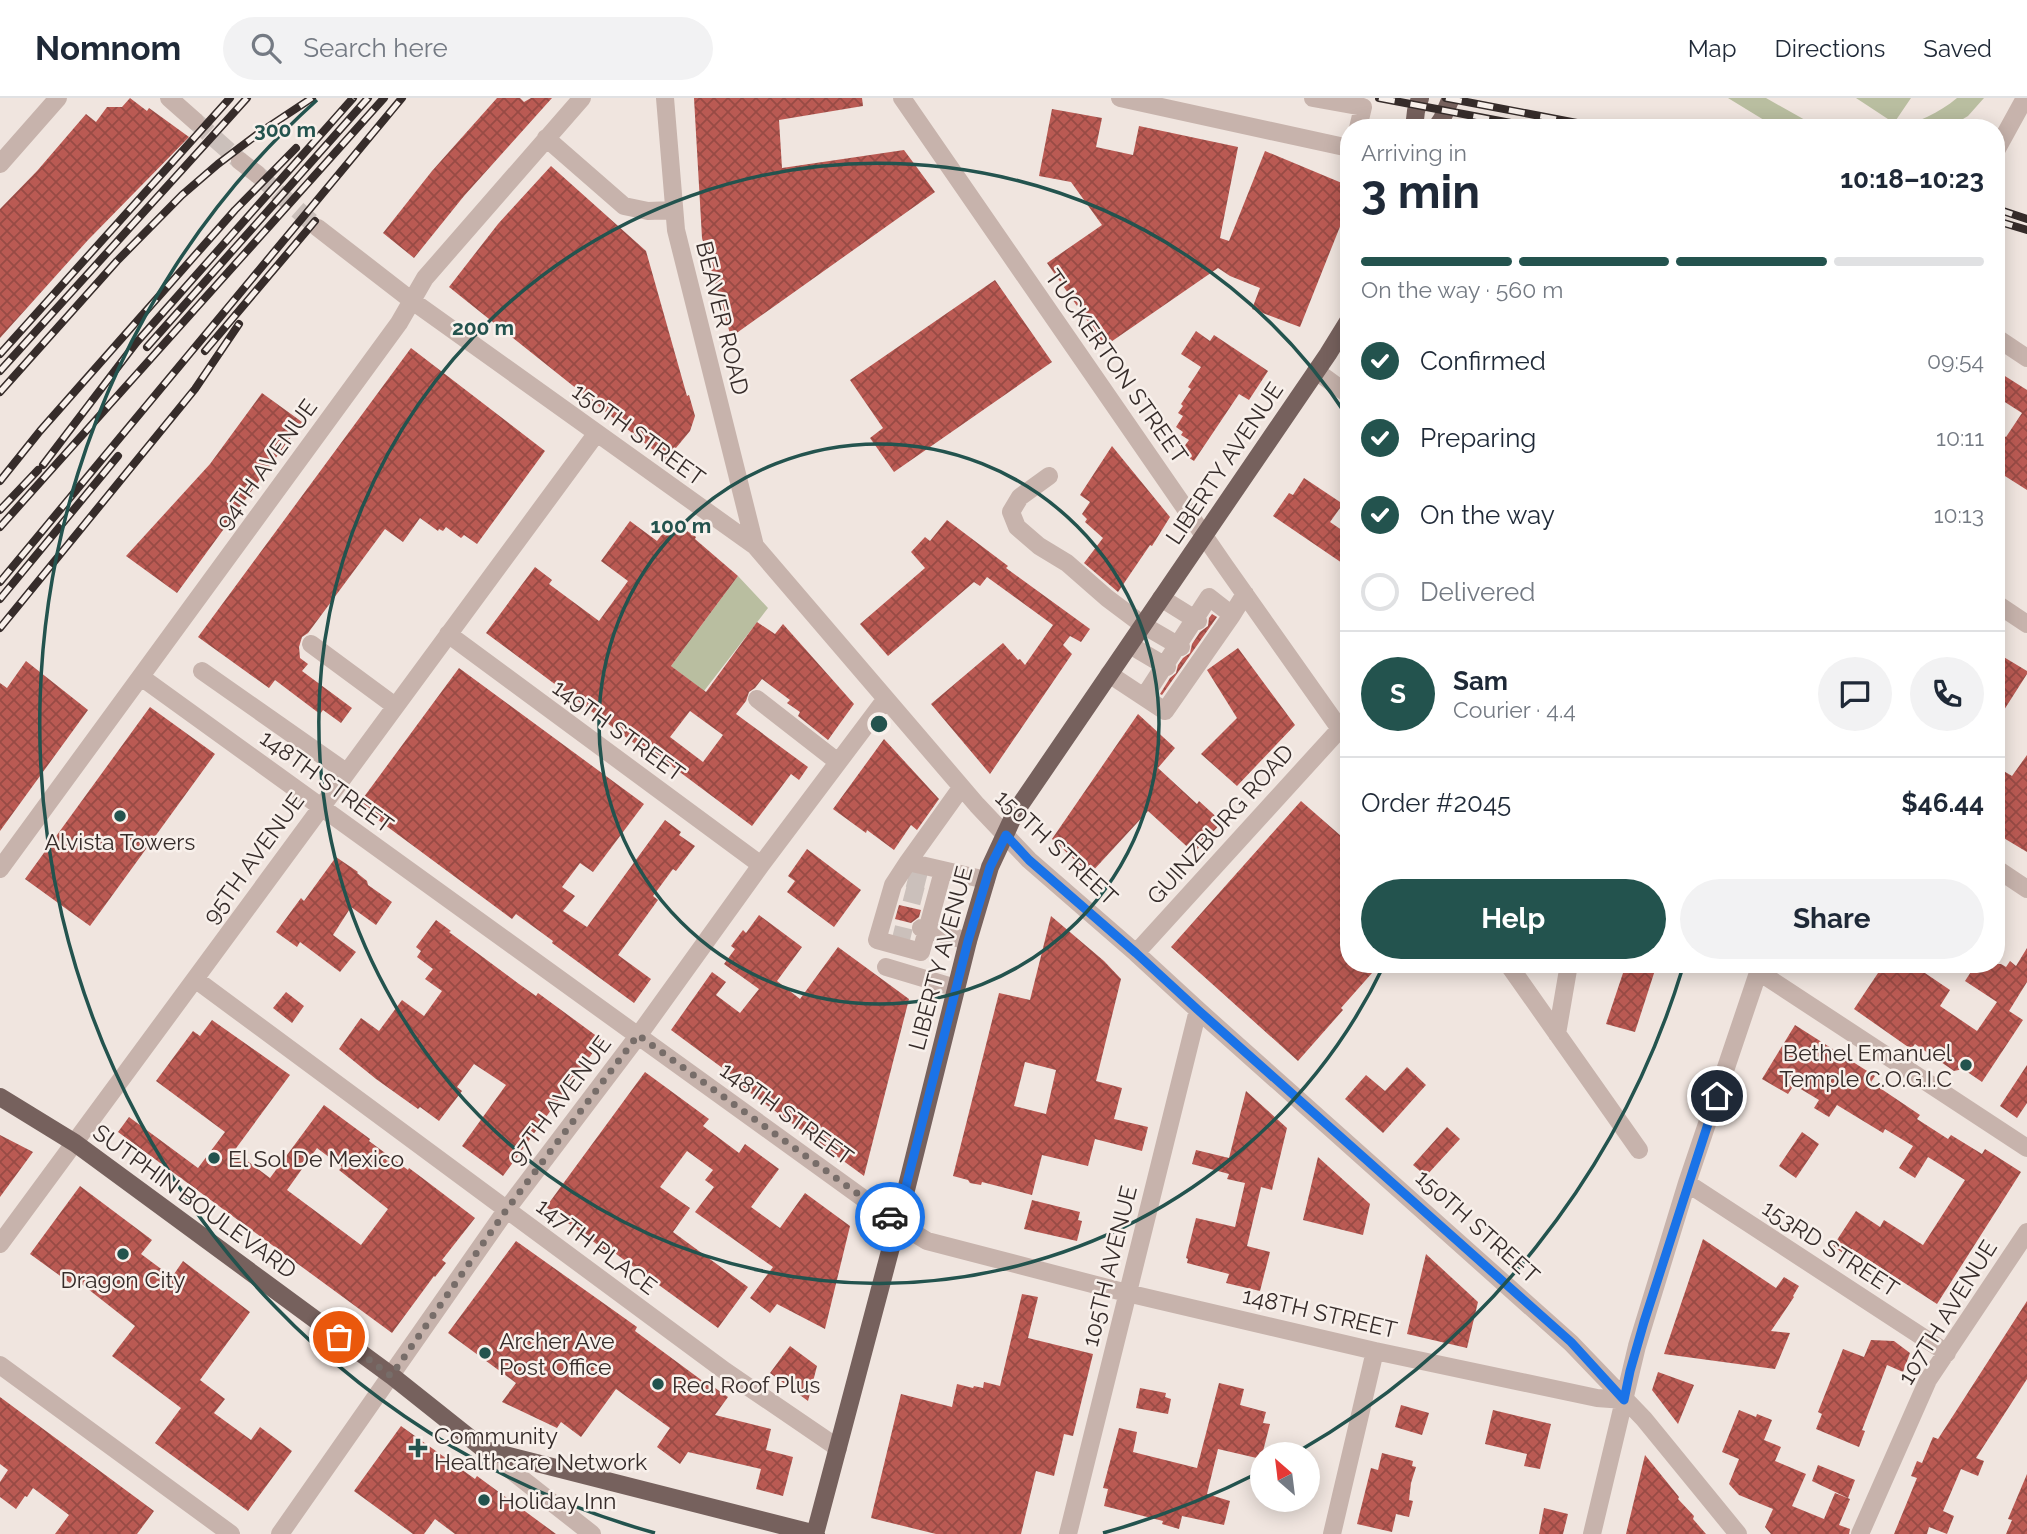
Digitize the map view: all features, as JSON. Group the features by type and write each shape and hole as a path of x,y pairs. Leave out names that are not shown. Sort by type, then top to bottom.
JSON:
{"main road":[{"path":"1415,119 1420,98"},
{"path":"1442,119 1451,98"},
{"name":"LIBERTY AVENUE","path":"815,1534 968,941 996,852 1016,811 1340,334"},
{"name":"SUTPHIN BOULEVARD","path":"0,1097 75,1143 391,1376 485,1450 815,1534"}],"street":[{"path":"0,164 58,98"},
{"name":"94TH AVENUE","path":"0,869 399,323 425,278 582,98"},
{"name":"BEAVER ROAD","path":"665,98 676,230 754,546"},
{"name":"TUCKERTON STREET","path":"902,98 1340,729"},
{"path":"1120,98 1340,146"},
{"path":"1313,98 1365,103"},
{"path":"2005,134 2025,98"},
{"path":"546,138 624,206 648,211 674,210"},
{"path":"240,161 257,174"},
{"name":"150TH STREET","path":"318,228 411,300 754,546 961,788 1029,860 1571,1342 1644,1419 1738,1534"},
{"path":"2005,343 2027,358"},
{"path":"1316,371 1340,388"},
{"name":"95TH AVENUE","path":"0,1244 596,433"},
{"path":"1049,476 1020,497 1011,512 1017,527 1143,625 1189,651"},
{"path":"1109,674 1165,711 1175,671 1206,626 1232,615 1245,594"},
{"path":"1144,696 1175,671 1206,626 1209,597 1232,615"},
{"path":"1161,598 1206,626"},
{"path":"2005,609 2027,624"},
{"name":"149TH STREET","path":"448,634 761,865"},
{"path":"311,644 395,706"},
{"path":"1129,645 1175,671"},
{"path":"202,671 346,772"},
{"name":"148TH STREET","path":"141,677 927,1241 1127,1293 1375,1351 1597,1398 1624,1400"},
{"path":"757,699 838,762"},
{"name":"97TH AVENUE","path":"280,1534 507,1209 885,700"},
{"name":"GUINZBURG ROAD","path":"1136,953 1340,729"},
{"path":"961,788 902,879 888,926 877,940 921,938 968,941"},
{"path":"2005,874 2027,889"},
{"path":"902,879 935,888 986,880"},
{"path":"905,974 921,938 935,888"},
{"path":"886,967 956,988"},
{"path":"1514,973 1639,1150"},
{"path":"1557,1034 1567,973"},
{"path":"1592,1534 1630,1371 1687,1184 1758,973"},
{"path":"1767,973 2027,1148"},
{"name":"147TH PLACE","path":"195,979 725,1371 838,1448"},
{"name":"105TH AVENUE","path":"1068,1534 1198,1010"},
{"name":"153RD STREET","path":"1687,1184 1947,1353"},
{"name":"107TH AVENUE","path":"1860,1534 1928,1380 2027,1232"},
{"path":"1332,1534 1375,1351"},
{"path":"0,1365 231,1534"},
{"path":"485,1450 592,1534"}],"green space":[{"path":"1728,98 1766,98 1803,119 1762,119"},
{"path":"1856,98 1911,98 1897,119 1888,119"},
{"path":"1957,98 1984,98 1963,119 1922,119"},
{"path":"738,576 768,608 704,691 671,666"}],"building":[{"path":"130,98 147,111 149,108 189,137 88,240 0,338 0,209 86,114 96,122 107,107 122,107"},
{"path":"497,98 520,98 524,102 531,98 552,98 464,196 414,258 383,233 432,171"},
{"path":"694,98 862,98 863,106 779,120 782,168 904,150 935,192 731,337 702,238"},
{"path":"1052,109 1102,118 1096,147 1133,155 1139,126 1238,147 1220,238 1229,241 1265,151 1340,182 1340,227 1300,327 1252,309 1260,288 1218,268 1105,346 1047,263 1102,225 1071,182 1039,176"},
{"path":"551,166 646,251 695,416 690,431 666,460 449,287 498,224"},
{"path":"995,280 1052,362 894,472 870,438 883,428 850,380"},
{"path":"1196,331 1210,341 1214,335 1268,371 1249,400 1239,394 1194,461 1180,452 1189,440 1181,435 1183,432 1176,427 1183,416 1178,413 1191,389 1188,387 1201,367 1181,354"},
{"path":"411,348 545,451 477,544 464,535 461,538 446,527 443,531 438,531 420,518 403,542 385,529 308,633 302,637 300,658 308,664 302,671 352,708 341,723 323,710 320,714 275,680 269,688 198,637"},
{"path":"2005,376 2027,390 2027,490 2005,476 2005,436 2022,413 2005,402"},
{"path":"262,393 302,422 177,593 126,556 210,464"},
{"path":"1112,446 1170,517 1118,592 1084,563 1103,538 1085,522 1087,519 1082,514 1090,502 1080,495"},
{"path":"1304,478 1340,502 1340,508 1330,522 1340,529 1340,562 1273,516 1289,493 1293,495"},
{"path":"947,520 1008,566 1006,568 1090,629 1081,642 1070,636 1063,645 1072,654 990,774 931,704 1003,643 1025,665 1053,625 987,577 980,586 974,582 888,656 860,624 925,568 911,552 925,537 930,541"},
{"path":"630,521 657,541 672,521 696,537 695,539 738,576 671,666 706,692 757,622 775,634 783,624 854,704 828,740 798,716 800,712 787,703 790,700 762,679 749,692 736,714 808,767 799,780 791,774 752,826 657,755 654,758 486,633 535,567 552,580 549,584 599,621 628,581 601,561","holes":["690,711 723,735 703,762 670,737"]},
{"path":"1212,614 1217,617 1162,695 1160,694 1176,673 1183,658 1190,653 1200,632 1208,626"},
{"path":"1238,648 1295,725 1237,786 1201,754 1237,718 1207,670"},
{"path":"2005,658 2027,671 2005,708"},
{"path":"26,661 88,710 0,831 0,683 7,688"},
{"path":"459,668 644,804 593,872 580,863 562,887 575,896 563,911 587,927 665,820 681,832 679,835 695,846 653,896 658,900 618,955 651,979 634,1003 516,914 512,919 358,805"},
{"name":"Alvista Towers","path":"150,707 215,754 90,926 25,879"},
{"path":"1138,714 1175,748 1158,768 1197,804 1199,801 1222,822 1194,853 1148,811 1090,874 1052,839"},
{"path":"884,739 939,799 917,830 911,825 894,850 833,809"},
{"path":"2027,755 2027,852 2005,839 2005,772 2012,776"},
{"path":"1301,801 1340,835 1340,973 1372,973 1298,1061 1171,947"},
{"path":"807,849 861,890 834,927 787,892 795,881 788,876"},
{"path":"336,857 392,902 376,925 351,907 333,935 356,952 340,972 300,942 297,947 276,932 301,898 304,901"},
{"path":"899,905 921,910 919,917 911,923 895,919"},
{"path":"759,915 802,947 777,981 800,999 838,947 909,999 864,1176 738,1084 740,1081 671,1030 712,972 726,982 716,995 740,1013 759,989 724,964 735,949 731,946 743,930 746,933"},
{"path":"1051,916 1121,979 1096,1081 1122,1088 1114,1119 1148,1127 1142,1151 1095,1139 1088,1166 1042,1155 1032,1195 982,1182 981,1185 970,1183 953,1176 999,993 1030,1000","holes":["1025,1062 1056,1070 1046,1114 1014,1106"]},
{"path":"436,920 519,984 536,996 538,993 602,1040 503,1176 462,1146 506,1085 474,1064 457,1087 462,1091 439,1121 376,1079 339,1049 361,1018 379,1031 402,1000 424,1016 442,991 425,979 433,969 417,957 421,951 416,947"},
{"path":"2027,948 2027,982 2009,1011 2023,1020 1982,1082 1963,1069 1954,1071 1915,1044 1911,1049 1854,1009 1878,973 1925,973 1950,990 1940,1006 1977,1031 1997,1002 1965,981 1970,973 2005,973 2005,966 2010,961 2016,966"},
{"path":"1623,973 1654,973 1635,1032 1606,1024"},
{"path":"286,992 304,1006 292,1023 273,1008"},
{"path":"212,1020 290,1075 234,1151 270,1178 324,1105 475,1218 442,1260 446,1263 392,1333 118,1132 129,1117 198,1168 225,1132 156,1081 193,1031 200,1036","holes":["317,1148 342,1167 339,1170 388,1209 361,1245 287,1190"]},
{"path":"1795,1025 1875,1076 1871,1082 1920,1115 1917,1119 1948,1139 1951,1135 1982,1154 1985,1149 2021,1172 1937,1304 1852,1249 1847,1256 1833,1246 1856,1211 1880,1227 1884,1220 1923,1245 1965,1180 1928,1157 1915,1178 1899,1168 1913,1146 1885,1129 1883,1133 1837,1105 1829,1117 1814,1108 1819,1100 1794,1085 1788,1094 1762,1079"},
{"path":"2027,1065 2027,1103 2017,1118 2000,1106"},
{"path":"1407,1067 1426,1085 1383,1133 1345,1099 1366,1075 1385,1091"},
{"path":"645,1072 709,1119 703,1126 739,1153 745,1144 779,1169 751,1207 780,1228 805,1193 850,1226 825,1329 777,1304 770,1313 750,1298 773,1267 695,1212 714,1187 705,1180 713,1170 687,1151 660,1187 690,1208 673,1232 748,1287 718,1328 612,1251 608,1256 596,1248 598,1245 546,1207"},
{"path":"1246,1091 1287,1128 1272,1190 1261,1187 1247,1246 1270,1252 1260,1291 1226,1283 1229,1274 1187,1263 1186,1258 1196,1218 1235,1227 1245,1183 1227,1179 1229,1174 1192,1164 1196,1150 1229,1158"},
{"path":"1447,1127 1460,1139 1426,1176 1413,1165"},
{"path":"1802,1132 1819,1144 1796,1178 1779,1166"},
{"path":"0,1135 33,1152 0,1197"},
{"path":"1318,1157 1370,1204 1363,1235 1303,1220"},
{"path":"80,1186 152,1240 141,1254 172,1277 183,1261 250,1312 200,1380 225,1399 214,1413 251,1440 260,1427 292,1451 248,1511 155,1443 181,1408 112,1356 135,1326 74,1278 70,1283 30,1254"},
{"path":"1032,1200 1080,1212 1078,1220 1082,1221 1077,1241 1024,1229"},
{"path":"1703,1239 1776,1288 1784,1277 1799,1286 1771,1331 1790,1333 1775,1369 1664,1354"},
{"path":"516,1241 637,1327 635,1331 728,1397 715,1415 771,1429 766,1450 793,1457 783,1496 756,1489 761,1469 688,1452 680,1464 657,1447 670,1428 616,1389 581,1437 561,1422 557,1428 502,1402 516,1383 448,1333"},
{"path":"1426,1254 1478,1302 1467,1348 1407,1334"},
{"path":"1022,1294 1038,1297 1028,1338 1093,1354 1073,1436 1064,1434 1054,1476 1036,1471 1021,1534 936,1534 871,1518 901,1394 952,1407 957,1384 983,1388 984,1382 1000,1386"},
{"path":"2027,1301 2027,1379 1976,1458 1984,1461 1978,1476 1961,1469 1943,1511 1954,1516 1947,1534 1929,1527 1927,1534 1894,1534 1917,1478 1911,1476 1917,1461 1922,1463 1933,1437 1938,1439"},
{"path":"1871,1340 1894,1341 1910,1353 1903,1372 1887,1365 1862,1430 1865,1431 1859,1447 1816,1429 1822,1414 1818,1412 1843,1349 1864,1357"},
{"path":"790,1346 817,1366 808,1401 770,1373"},
{"path":"1658,1372 1694,1385 1678,1424 1652,1390"},
{"path":"1219,1383 1244,1389 1240,1405 1266,1412 1263,1423 1270,1424 1265,1442 1250,1442 1250,1456 1218,1449 1207,1494 1230,1501 1224,1525 1182,1516 1179,1529 1162,1524 1163,1521 1104,1506 1108,1489 1103,1488 1119,1428 1137,1432 1133,1452 1197,1468"},
{"path":"1140,1388 1166,1393 1165,1397 1171,1399 1168,1414 1136,1408"},
{"path":"0,1397 154,1511 137,1534 55,1534 69,1515 33,1488 16,1509 0,1497 0,1482 8,1470 0,1464"},
{"path":"1401,1405 1429,1413 1422,1435 1395,1427"},
{"path":"1493,1410 1551,1424 1540,1469 1524,1466 1527,1454 1485,1444"},
{"path":"1739,1410 1772,1420 1764,1440 1781,1447 1775,1461 1806,1474 1792,1506 1824,1519 1835,1493 1850,1499 1839,1525 1850,1529 1849,1534 1771,1534 1765,1527 1773,1509 1739,1495 1729,1484 1739,1459 1722,1452"},
{"path":"401,1426 475,1479 477,1476 556,1534 455,1534 435,1519 424,1534 413,1534 354,1491"},
{"path":"1382,1453 1413,1461 1412,1466 1416,1467 1411,1483 1409,1500 1413,1501 1409,1517 1396,1514 1392,1532 1357,1524 1371,1468 1378,1470"},
{"path":"1645,1455 1694,1516 1693,1519 1706,1534 1626,1534"},
{"path":"1818,1465 1855,1480 1848,1498 1812,1481"},
{"path":"2027,1474 2027,1534 2006,1534 2012,1520 2008,1519"},
{"path":"1544,1508 1568,1514 1563,1534 1539,1534"}],"tunnel":[{"path":"195,121 240,161"},
{"path":"257,174 318,228"},
{"path":"908,878 932,884"},
{"path":"905,892 928,898"},
{"path":"893,934 918,940"}],"railway":[{"path":"0,354 230,98"},
{"path":"0,371 247,98"},
{"path":"0,392 117,261 182,195 259,133 312,98"},
{"path":"43,465 136,343 353,98"},
{"path":"147,347 368,98"},
{"path":"0,527 384,98"},
{"path":"0,582 402,98"},
{"path":"1379,98 1490,119"},
{"path":"1446,98 1556,119"},
{"path":"0,481 40,431 235,210 296,148"},
{"path":"2005,212 2027,219"},
{"path":"205,351 315,221"},
{"path":"2005,223 2027,230"},
{"path":"0,628 195,389 239,324"},
{"path":"0,599 118,456"},
{"path":"0,510 38,470"}],"way so far":[{"path":"339,1337 391,1376 507,1209 638,1035 890,1217"}],"place":[{"name":"Alvista Towers","path":"120,816"},
{"name":"Bethel Emanuel Temple C.O.G.I.C","path":"1966,1065"},
{"name":"El Sol De Mexico","path":"214,1158"},
{"name":"Dragon City","path":"123,1254"},
{"name":"Archer Ave Post Office","path":"485,1353"},
{"name":"Red Roof Plus","path":"658,1384"},
{"name":"Community Healthcare Network","path":"418,1448"},
{"name":"Holiday Inn","path":"484,1500"}],"route":[{"path":"890,1217 897,1222 968,941 990,867 1006,835 1029,860 1571,1342 1624,1400 1644,1322 1717,1096"}]}
